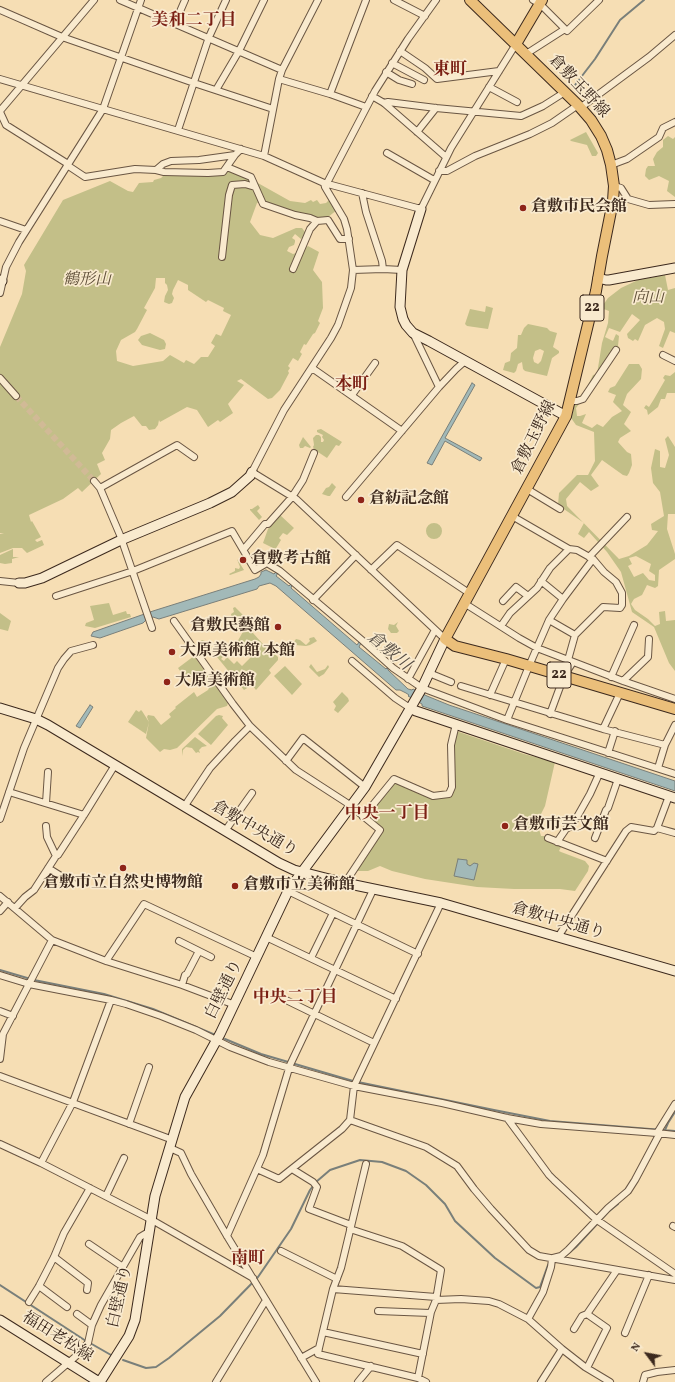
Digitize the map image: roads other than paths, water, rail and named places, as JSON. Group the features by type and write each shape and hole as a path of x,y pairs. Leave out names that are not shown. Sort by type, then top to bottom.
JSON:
{"main road":[{"name":"倉敷玉野線","path":"445,639 566,416 596,291 613,201 614,186 611,165 601,136 591,120 566,92 470,0"},
{"path":"516,44 538,1"},
{"name":"22","path":"445,639 455,646 506,659 675,709"}],"street":[{"path":"85,0 93,1"},
{"path":"120,0 282,70"},
{"path":"0,293 1,280 12,254 103,109 141,0"},
{"path":"174,23 185,0"},
{"path":"178,130 209,38 226,0"},
{"path":"216,90 239,51 264,0"},
{"path":"264,156 282,70 318,0"},
{"path":"330,94 366,0"},
{"path":"394,0 425,16"},
{"path":"0,581 25,583 42,578 121,540 210,503 232,492 250,476 284,410 338,325 348,297 353,270 349,239 344,219 325,187 325,183 386,72 436,0"},
{"path":"526,54 565,29 567,30 599,0"},
{"path":"93,1 0,112 6,125 85,177 135,169 164,172 223,172 241,149"},
{"path":"538,1 565,29"},
{"path":"0,10 62,37 273,109"},
{"path":"439,171 447,171 475,156 530,134 552,123 649,57 675,35"},
{"path":"439,387 413,334 403,319 400,307 402,270 420,209 434,180 473,112 516,44"},
{"path":"400,51 437,79 499,71"},
{"path":"392,63 424,80"},
{"path":"386,72 399,80 412,84"},
{"path":"0,79 264,156 325,183 420,209"},
{"path":"279,79 330,94 366,107"},
{"path":"489,87 517,102"},
{"path":"384,103 388,102 521,116 543,106 566,92"},
{"path":"372,96 384,103 446,157"},
{"path":"417,132 436,108"},
{"path":"611,165 627,159 659,137 663,128 675,122"},
{"path":"387,153 434,180"},
{"path":"156,170 163,164 170,161 199,160 235,155"},
{"path":"227,167 251,177 263,204 317,221 328,220 340,240 349,239"},
{"path":"222,257 229,195 232,185 245,184 255,187"},
{"path":"614,186 621,188 628,200 649,205 675,204"},
{"path":"362,193 366,212 383,269"},
{"path":"0,221 26,230"},
{"path":"293,269 310,229 317,221"},
{"path":"598,278 606,280 623,278 675,268"},
{"path":"353,270 402,270"},
{"path":"413,334 429,341 566,416"},
{"path":"570,400 577,401 583,399 616,350"},
{"path":"663,355 675,361"},
{"path":"346,497 439,387 465,361"},
{"path":"352,395 375,363"},
{"path":"312,368 402,431"},
{"path":"0,378 16,396"},
{"path":"100,488 177,446 194,457"},
{"path":"244,549 265,524 268,524 292,497 303,480 314,453"},
{"path":"252,472 292,497 445,639"},
{"path":"94,481 100,488 121,540 152,625"},
{"path":"527,489 560,509"},
{"path":"512,516 569,549 577,550 591,558 616,582 622,593 622,605 620,608 603,607 575,635 570,661 550,714"},
{"path":"507,720 549,620 591,558 627,517"},
{"path":"56,596 133,571 232,531 255,570 267,563 280,571 393,668 421,690 507,720 675,774"},
{"path":"371,570 397,545 469,593"},
{"path":"501,626 510,613 537,588 550,568 569,549"},
{"path":"313,600 356,555"},
{"path":"541,581 563,599"},
{"path":"504,601 516,587 528,596"},
{"path":"464,603 537,648 611,677 675,699"},
{"path":"549,620 575,635"},
{"path":"174,621 250,726 296,770 350,806 380,830 345,884"},
{"path":"611,677 634,625"},
{"path":"408,679 435,630"},
{"name":"白壁通り","path":"100,1382 125,1343 132,1329 137,1311 158,1182 172,1144 185,1097 235,1005 288,891 365,786 421,690 445,639"},
{"path":"623,681 648,657 649,639"},
{"path":"0,819 36,719 58,668 71,651 93,645"},
{"path":"490,695 506,659"},
{"path":"352,661 395,698 413,704 416,711 672,797 658,828 654,831 631,827 626,831 558,937"},
{"path":"429,673 451,682"},
{"path":"461,686 550,714 665,745"},
{"path":"603,729 620,693"},
{"name":"倉敷中央通り","path":"0,708 36,719 283,865 345,884 442,903 675,971"},
{"path":"364,817 394,779 433,796 450,794 452,787 451,745 456,724"},
{"path":"658,768 665,745 675,725"},
{"path":"184,807 210,768 250,726"},
{"path":"608,753 615,731"},
{"path":"286,761 303,738 365,786"},
{"path":"15,908 34,890 115,765"},
{"path":"46,803 48,772"},
{"path":"557,842 577,817 600,772"},
{"path":"595,838 608,808 618,779"},
{"path":"9,792 84,815"},
{"path":"225,831 252,793"},
{"path":"46,826 47,837 56,856"},
{"path":"658,828 675,833"},
{"path":"548,838 607,861"},
{"path":"48,868 74,884"},
{"path":"227,1236 263,1155 290,1065 373,890"},
{"path":"288,891 418,954"},
{"path":"0,896 52,940 106,961 182,985 235,1005"},
{"path":"0,911 8,902"},
{"path":"257,1169 279,1179 342,1129 350,1120 355,1083 442,903"},
{"path":"106,961 144,904 257,957"},
{"path":"311,958 333,914"},
{"path":"266,937 396,999"},
{"path":"0,1059 3,1034 52,940"},
{"path":"179,941 211,956"},
{"path":"182,985 185,975 187,974 199,951"},
{"path":"0,975 111,1000 161,1016 230,1047 355,1083 507,1118 541,1124 660,1132 675,1135"},
{"path":"41,1163 73,1102 111,1000"},
{"path":"286,1000 374,1043"},
{"path":"0,1011 13,1016"},
{"path":"129,1124 149,1067"},
{"path":"0,1076 129,1124 172,1144 181,1153 191,1174 227,1236 316,1382"},
{"path":"552,1259 561,1256 568,1250 599,1221 608,1208 628,1191 675,1104"},
{"path":"507,1118 549,1176 599,1221 675,1274"},
{"path":"350,1120 426,1147 457,1166 474,1189 529,1250 539,1256 675,1280"},
{"path":"0,1144 41,1163 152,1220 254,1280"},
{"path":"106,1196 124,1158"},
{"path":"366,1164 341,1268 333,1289 318,1354 418,1378 426,1382"},
{"path":"292,1169 317,1187 309,1208 351,1227 402,1246 441,1270 436,1298 430,1313 418,1378"},
{"path":"29,1302 54,1257 64,1233 90,1188"},
{"path":"46,1382 69,1363 88,1342 92,1325 98,1310 122,1267 140,1237 150,1233"},
{"path":"88,1244 122,1267"},
{"path":"281,1251 337,1279"},
{"path":"54,1257 88,1283 87,1290"},
{"path":"528,1319 543,1292 552,1259"},
{"path":"574,1329 582,1316 587,1314 617,1270"},
{"path":"624,1333 649,1275"},
{"path":"39,1286 67,1307"},
{"path":"333,1289 489,1301 499,1304 528,1319 562,1349 587,1368 610,1382"},
{"path":"216,1382 266,1300"},
{"path":"378,1311 430,1313"},
{"path":"77,1314 92,1325"},
{"path":"587,1314 607,1328 587,1368"},
{"name":"福田老松線","path":"0,1320 100,1382"},
{"path":"323,1332 423,1354"},
{"path":"301,1358 319,1348"},
{"path":"541,1382 562,1349"},
{"path":"358,1382 371,1366"},
{"path":"643,1382 645,1375 675,1370"}],"water":[{"path":"472,383 475,385 445,438 482,458 480,461 445,441 432,465 427,463"},
{"path":"266,570 274,574 276,572 278,573 276,576 289,586 291,584 291,588 357,645 359,642 361,643 359,647 386,669 387,668 408,689 413,689 449,705 675,781 675,791 422,706 422,704 408,696 409,695 406,693 396,690 276,586 270,583 259,586 257,589 159,619 153,617 143,623 100,638 91,636 93,632 153,611 255,579 259,577 261,572"},
{"path":"90,705 93,707 80,728 76,726"},
{"path":"458,859 467,860 467,864 470,866 474,863 478,864 474,880 454,876"}],"waterway":[{"path":"575,85 595,59 620,20 644,0"},
{"path":"0,970 34,980 104,994 153,1009 213,1034"},
{"path":"225,1039 261,1054 353,1081 494,1110 550,1121 675,1131"},
{"path":"665,1130 675,1112"},
{"path":"123,1360 146,1368 156,1367 220,1316 258,1277 291,1229 310,1190 316,1182 330,1170 360,1160 382,1162 406,1171 426,1185 445,1204 455,1221 495,1258 536,1288 540,1287 548,1265"},
{"path":"564,1257 576,1247 608,1212 618,1204"},
{"path":"0,1285 86,1341"},
{"path":"90,1343 111,1355"}],"tunnel":[{"path":"16,396 94,481"}],"place":[{"name":"倉敷市民会館","path":"523,208"},
{"name":"倉紡記念館","path":"361,500"},
{"name":"倉敷考古館","path":"243,560"},
{"name":"倉敷民藝館","path":"278,627"},
{"name":"大原美術館 本館","path":"172,652"},
{"name":"大原美術館","path":"167,682"},
{"name":"倉敷市芸文館","path":"505,826"},
{"name":"倉敷市立自然史博物館","path":"123,868"},
{"name":"倉敷市立美術館","path":"235,886"}],"district":[{"name":"美和二丁目","path":"194,22"},
{"name":"東町","path":"450,71"},
{"name":"本町","path":"352,386"},
{"name":"中央一丁目","path":"387,815"},
{"name":"中央二丁目","path":"295,999"},
{"name":"南町","path":"248,1260"}],"park label":[{"name":"鶴形山","path":"87,281"},
{"name":"向山","path":"648,299"}],"water label":[{"name":"倉敷川","path":"388,652"}]}
